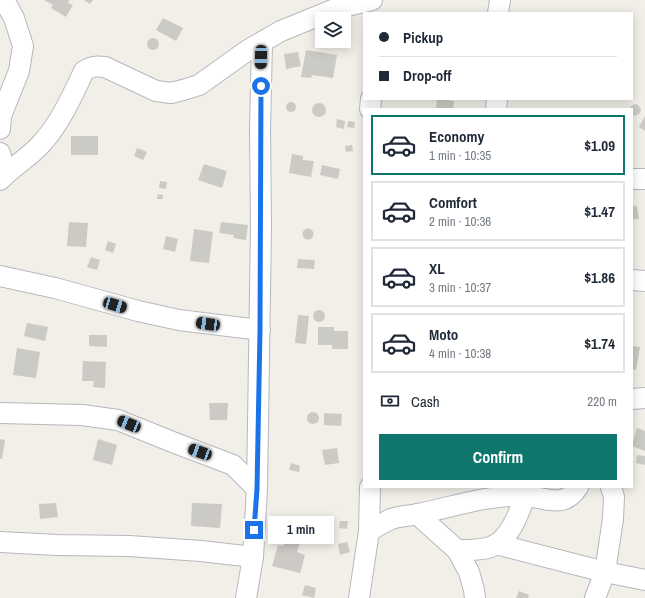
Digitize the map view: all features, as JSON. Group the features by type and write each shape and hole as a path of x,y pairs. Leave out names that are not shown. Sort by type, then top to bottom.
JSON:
{"street":[{"path":"0,129 1,116 19,71 23,46 14,18 4,0"},
{"path":"3,177 41,144 56,126 84,71 91,67 97,66 105,68 156,91 171,93 199,85 220,69 281,31 335,9 373,0 373,12"},
{"path":"498,12 500,0"},
{"path":"246,598 253,557 257,489 260,330 260,129 262,42"},
{"path":"0,153 3,177"},
{"path":"633,179 645,179"},
{"path":"0,276 55,288 159,316 179,320 260,330"},
{"path":"633,280 645,280"},
{"path":"633,399 645,398"},
{"path":"0,413 82,415 118,420 233,465 257,489"},
{"path":"359,598 369,531 370,488"},
{"path":"369,531 391,519 417,514 479,493 525,496 562,501 570,498 577,488"},
{"path":"595,598 605,572 614,497 611,488"},
{"path":"475,594 476,565 490,546 508,532 517,516 525,496"},
{"path":"417,514 457,550 469,572 475,594"},
{"path":"0,542 8,541 57,545 137,547 201,551 253,557"},
{"path":"457,550 490,546 645,580"}],"building":[{"path":"44,0 69,0 68,3 73,5 66,17 51,8 53,5"},
{"path":"84,0 93,0 90,4"},
{"path":"163,18 183,28 176,41 156,30"},
{"path":"153,38 157,40 159,44 157,48 153,50 149,48 147,44 149,40"},
{"path":"306,50 337,55 333,78 312,75 311,78 301,77"},
{"path":"298,52 301,66 286,69 284,54"},
{"path":"437,100 454,101 453,108 436,108"},
{"path":"289,102 293,102 295,103 295,111 289,112 286,109 286,105"},
{"path":"316,103 322,103 326,107 326,113 322,117 316,117 312,113 312,107"},
{"path":"635,104 638,105 641,109 640,113 635,116 633,115 633,108 630,108"},
{"path":"645,116 645,131 639,127"},
{"path":"337,119 345,121 344,129 336,127"},
{"path":"348,121 355,122 354,128 347,127"},
{"path":"71,136 98,136 98,155 71,155"},
{"path":"352,145 353,151 346,152 345,146"},
{"path":"137,148 147,152 143,160 134,156"},
{"path":"292,154 303,156 303,160 314,161 311,177 289,173"},
{"path":"204,164 227,171 222,188 198,180"},
{"path":"322,165 340,169 338,179 320,175"},
{"path":"160,181 167,182 166,189 159,188"},
{"path":"158,194 163,195 163,199 157,199"},
{"path":"633,206 637,206 639,219 633,219"},
{"path":"69,222 88,223 86,247 67,246"},
{"path":"221,222 248,225 246,240 233,238 234,235 219,233"},
{"path":"308,228 312,230 314,234 312,238 308,240 304,238 302,234 304,230"},
{"path":"194,229 213,232 209,263 190,261"},
{"path":"166,236 178,239 175,252 163,249"},
{"path":"108,241 116,244 113,253 105,250"},
{"path":"91,257 100,260 97,270 87,267"},
{"path":"298,259 315,260 314,269 297,268"},
{"path":"319,310 323,312 325,316 323,320 319,322 315,320 313,316 315,312"},
{"path":"298,315 309,316 306,344 295,343"},
{"path":"27,323 48,327 45,341 24,336"},
{"path":"318,327 334,327 334,331 348,331 348,349 332,349 332,345 318,345"},
{"path":"89,335 107,335 107,347 89,346"},
{"path":"633,346 640,347 636,370 633,369"},
{"path":"17,348 40,352 36,378 13,375"},
{"path":"83,361 106,362 105,388 93,387 94,381 82,381"},
{"path":"209,403 228,403 227,420 210,420"},
{"path":"315,412 318,413 318,423 311,424 308,423 307,416 308,413"},
{"path":"324,413 342,414 341,426 324,425"},
{"path":"637,428 645,431 645,451 633,446"},
{"path":"0,439 5,440 2,459 0,459"},
{"path":"98,439 117,445 112,465 93,460"},
{"path":"337,448 339,463 325,465 322,450"},
{"path":"637,455 645,456 645,465 636,463"},
{"path":"291,463 300,466 299,472 289,470"},
{"path":"56,503 58,517 40,519 39,504"},
{"path":"192,503 222,504 220,528 191,526"},
{"path":"312,521 327,525 324,538 310,534 308,544 300,543 297,552 305,555 300,573 272,566 278,545 283,546 288,540 293,541 298,522 311,525"},
{"path":"340,521 348,521 347,529 339,528"},
{"path":"347,542 350,552 340,555 338,544"},
{"path":"305,585 316,588 314,598 302,595"},
{"path":"519,591 529,595 528,598 516,598"}],"route":[{"path":"254,530 257,489 260,330 261,86"}]}
